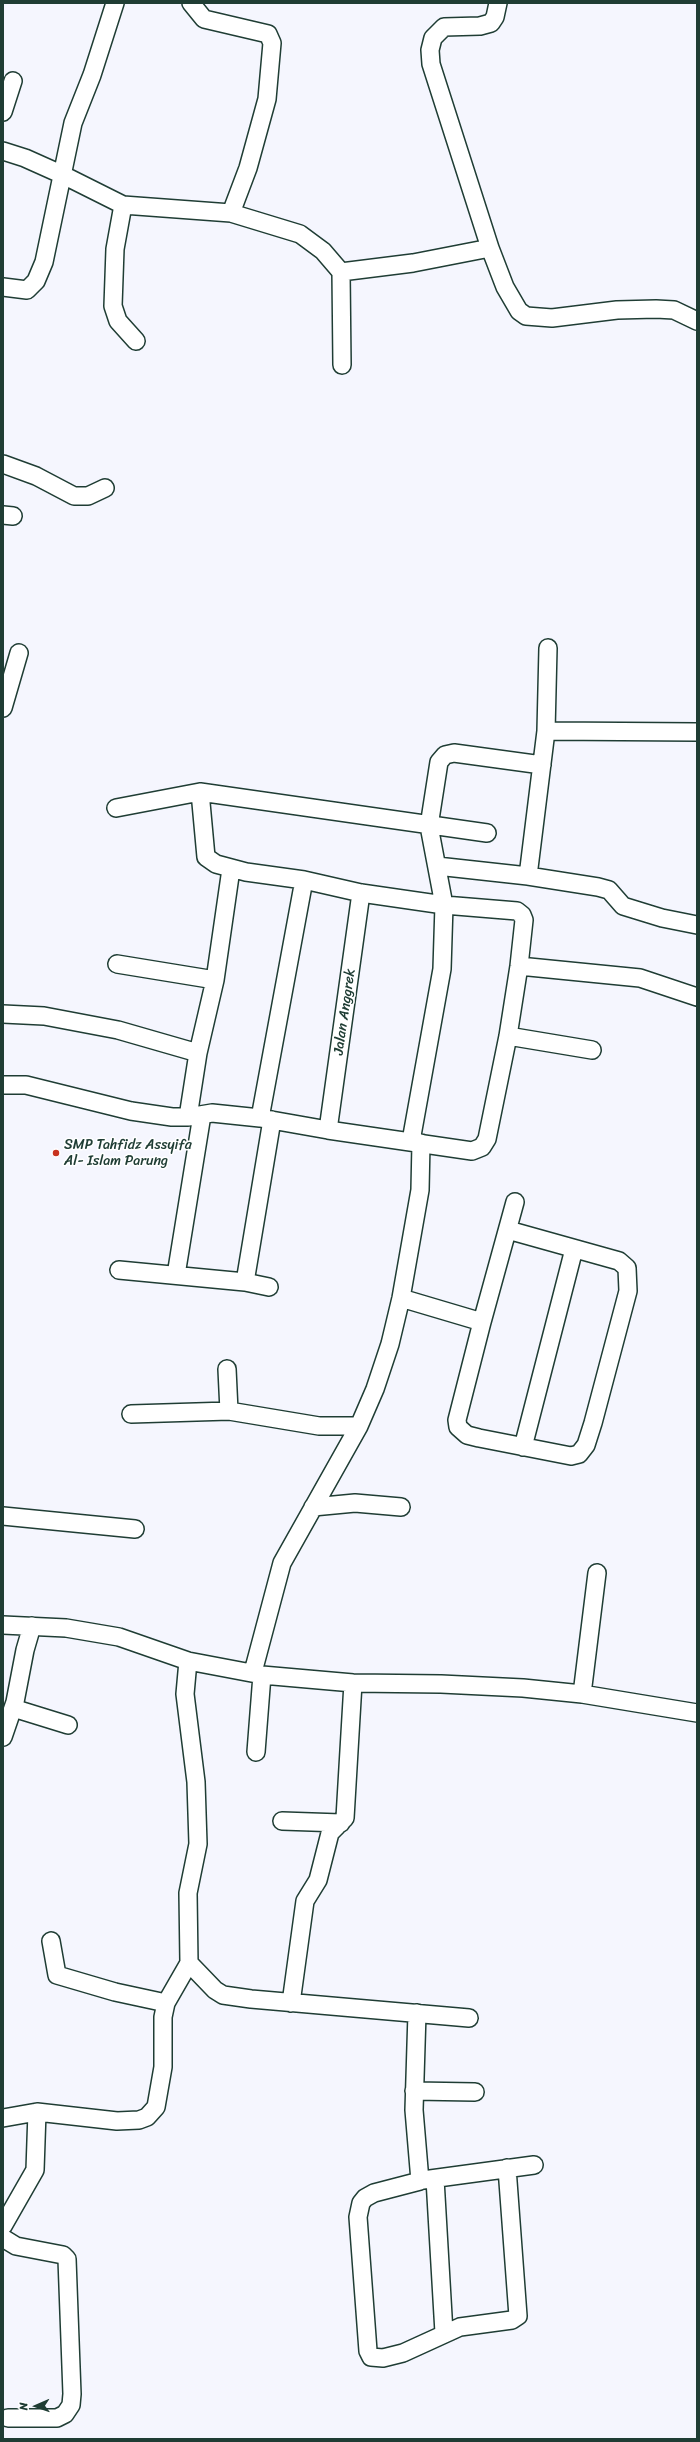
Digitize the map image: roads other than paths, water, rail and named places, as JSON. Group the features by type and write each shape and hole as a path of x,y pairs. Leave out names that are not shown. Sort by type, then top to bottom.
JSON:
{"street":[{"path":"3,287 27,290 36,281 44,262 73,123 92,75 115,3"},
{"path":"191,3 204,19 268,34 272,43 267,99 248,168 231,213"},
{"path":"498,3 495,17 491,23 480,26 444,27 433,38 430,50 434,71 490,248 505,287 519,311 526,316 552,318 617,310 674,310 697,321"},
{"path":"3,112 13,81"},
{"path":"3,151 25,158 63,175 123,205 231,213 300,234 323,250 341,272 342,365"},
{"path":"123,205 115,249 113,306 118,321 136,341"},
{"path":"341,272 413,263 490,248"},
{"path":"3,464 36,476 74,496 88,496 105,488"},
{"path":"528,876 546,731 548,648"},
{"path":"3,708 19,653"},
{"path":"546,731 697,732"},
{"path":"256,1752 258,1674 277,1578 287,1551 359,1426 375,1389 390,1344 401,1298 420,1190 416,1142 442,969 444,905 429,826 439,762 445,755 454,753 542,765"},
{"path":"3,1085 26,1085 132,1111 172,1118 212,1113 266,1119 328,1130 472,1151 482,1147 487,1140 508,1036 524,920 522,915 517,911 444,905 361,893 304,880 231,869 208,860 206,857 200,792"},
{"path":"116,808 200,792 429,826 487,833"},
{"path":"437,866 528,876 609,890 623,906 662,918 697,925"},
{"path":"176,1274 195,1116 198,1053 215,980 231,869"},
{"path":"245,1282 266,1119 304,880"},
{"name":"Jalan Anggrek","path":"328,1130 361,893"},
{"path":"117,964 215,980"},
{"path":"518,966 640,978 697,997"},
{"path":"3,1014 44,1016 118,1030 198,1053"},
{"path":"508,1036 592,1050"},
{"path":"508,1230 619,1261 627,1268 628,1291 586,1445 579,1454 571,1456 467,1435 458,1426 457,1420 515,1202"},
{"path":"523,1447 574,1249"},
{"path":"119,1270 176,1274 245,1282 269,1287"},
{"path":"401,1298 482,1322"},
{"path":"226,1369 229,1411"},
{"path":"131,1414 229,1411 320,1426 359,1426"},
{"path":"313,1507 355,1503 402,1507"},
{"path":"3,1516 135,1529"},
{"path":"582,1694 597,1574"},
{"path":"3,1625 66,1628 119,1637 188,1661 258,1674 353,1683 441,1684 582,1694 697,1713"},
{"path":"3,1737 13,1708 32,1626"},
{"path":"3,2118 37,2112 117,2121 139,2120 147,2117 156,2107 160,2093 163,2067 163,2017 166,2003 189,1963 188,1893 198,1844 196,1782 184,1694 188,1661"},
{"path":"291,2002 305,1901 318,1880 330,1833 346,1818 353,1683"},
{"path":"13,1708 68,1725"},
{"path":"282,1821 341,1823"},
{"path":"51,1941 57,1975 115,1992 166,2003"},
{"path":"189,1963 215,1990 223,1995 469,2018"},
{"path":"417,2013 414,2091 427,2180 444,2333"},
{"path":"414,2091 475,2092"},
{"path":"3,2226 35,2170 37,2112"},
{"path":"507,2168 518,2316 512,2320 474,2324 444,2333 403,2353 383,2358 372,2357 368,2351 358,2217 359,2208 365,2198 374,2193 427,2180 507,2168 534,2165"},
{"path":"3,2238 16,2246 63,2255 67,2259 72,2394 71,2405 65,2414 57,2418 8,2418"}],"place":[{"name":"SMP Tahfidz Assyifa Al- Islam Parung","path":"56,1153"}]}
